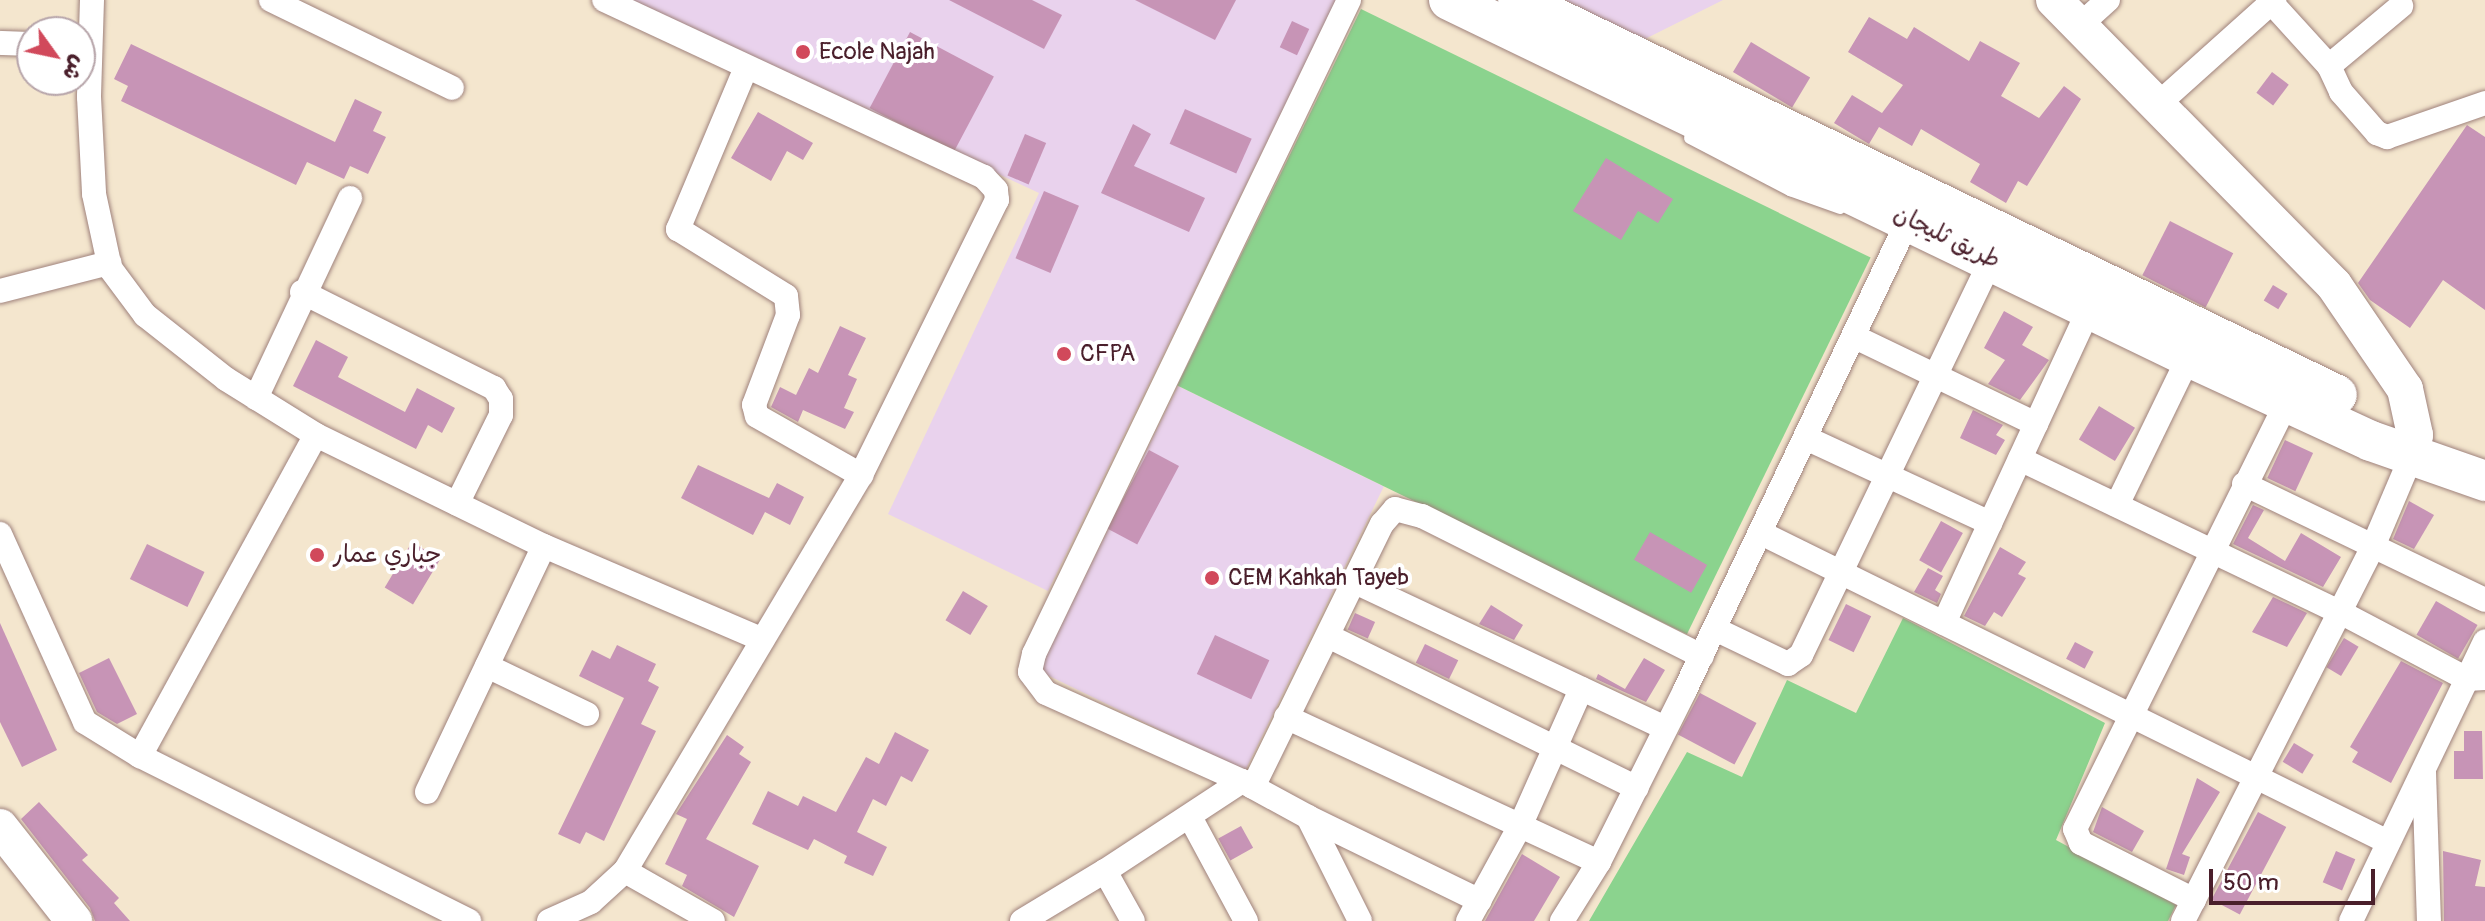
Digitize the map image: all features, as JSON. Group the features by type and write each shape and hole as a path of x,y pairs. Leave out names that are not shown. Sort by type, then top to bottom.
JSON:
{"main road":[{"name":"طريق ثليجان","path":"1449,0 1905,206 2485,481"},
{"name":"طريق ثليجان","path":"1518,0 1577,57"},
{"name":"طريق ثليجان","path":"1905,206 1992,258 2189,357 2288,400 2425,452"}],"street":[{"path":"271,0 452,88"},
{"path":"549,921 591,902 625,871 861,475 997,200 996,190 984,177 745,70 604,0"},
{"path":"1349,0 1034,654 1030,672 1046,693 1247,784 1474,911 1521,824 1581,689"},
{"path":"2054,0 2334,285 2400,379 2425,452 2372,549 2259,780 2189,910 2077,837 2075,829 2288,400"},
{"path":"2079,26 2108,0"},
{"path":"2156,106 2272,1 2329,66 2341,92 2377,133 2387,137 2485,103"},
{"path":"2329,66 2405,2"},
{"path":"745,70 678,229 786,296 788,315 754,405 757,416 861,475"},
{"path":"88,96 94,194 109,263 145,315 256,398 316,435 544,546 761,639"},
{"path":"256,398 302,292 350,198"},
{"path":"1562,921 1599,862 1715,629 1855,337 1905,206"},
{"path":"1715,629 1788,664 1794,662 1844,574 1992,258"},
{"path":"0,291 109,263"},
{"path":"302,292 494,388 501,399 501,415 457,504"},
{"path":"1944,623 2089,309"},
{"path":"1855,337 2036,424"},
{"path":"2117,505 2189,357"},
{"path":"140,756 316,435"},
{"path":"1806,438 1990,523"},
{"path":"2020,459 2476,679"},
{"path":"2244,484 2372,549 2485,600"},
{"path":"1022,921 1247,784 1286,717 1388,514 1404,508 1702,656"},
{"path":"1761,533 2388,842"},
{"path":"0,534 79,713 101,736 469,921"},
{"path":"427,792 544,546"},
{"path":"1355,582 1665,728"},
{"path":"1328,636 1637,788"},
{"path":"2351,921 2424,768 2476,679 2485,641"},
{"path":"487,666 587,714"},
{"path":"1286,717 1599,862"},
{"path":"2424,768 2429,921"},
{"path":"1190,817 1246,921"},
{"path":"1308,817 1360,921"},
{"path":"0,827 74,921"},
{"path":"0,865 44,921"},
{"path":"625,871 713,921"},
{"path":"1105,871 1133,921"}],"lane":[{"path":"1677,131 1826,204 1848,211 1905,206"}],"shaded area":[{"name":"CFPA","path":"627,0 1336,0 1048,591 888,514 1039,193"},
{"path":"1565,0 1723,0 1643,40"},
{"name":"CEM Kahkah Tayeb","path":"1178,386 1384,486 1245,771 1039,671"}],"green space":[{"path":"1361,9 1871,258 1687,634 1177,386"},
{"path":"1903,618 2105,723 2056,840 2176,905 2168,921 1589,921 1687,752 1742,777 1787,680 1856,713"}],"building":[{"path":"949,0 1032,0 1062,15 1044,49"},
{"path":"1135,0 1236,0 1215,40"},
{"path":"1869,17 1907,39 1914,27 1969,61 1980,41 2020,63 2001,96 2039,118 2064,86 2081,99 2027,186 2018,181 2006,203 1970,182 1980,164 1921,129 1912,146 1879,127 1869,144 1834,123 1852,95 1882,113 1903,85 1848,52"},
{"path":"1292,21 1309,29 1297,55 1280,47"},
{"path":"910,32 994,77 954,153 870,108"},
{"path":"1751,42 1810,78 1792,108 1733,72"},
{"path":"131,44 335,142 355,99 382,112 373,131 386,137 368,174 350,166 344,179 307,162 296,185 121,101 128,86 114,79"},
{"path":"2272,72 2289,85 2273,105 2256,93"},
{"path":"1185,109 1252,139 1236,173 1170,144"},
{"path":"758,112 813,143 803,160 787,151 771,181 731,158"},
{"path":"1133,124 1151,134 1134,166 1205,198 1189,232 1101,193"},
{"path":"2467,125 2485,137 2485,310 2443,280 2410,328 2370,300 2358,283"},
{"path":"1025,134 1046,143 1029,184 1007,175"},
{"path":"1606,158 1673,199 1658,223 1638,211 1621,240 1573,211"},
{"path":"1044,191 1079,206 1050,273 1015,258"},
{"path":"2170,221 2233,253 2206,308 2142,275"},
{"path":"2273,285 2288,294 2278,309 2264,300"},
{"path":"2004,311 2033,327 2022,345 2049,360 2020,400 1988,384 2005,360 1984,348"},
{"path":"840,326 866,338 848,375 857,379 844,408 854,412 845,429 803,410 798,422 771,407 780,387 796,395 809,368 818,373"},
{"path":"316,340 348,357 338,377 405,412 417,388 455,408 442,433 428,425 416,449 293,386"},
{"path":"2099,406 2135,428 2115,461 2079,439"},
{"path":"1973,410 2003,425 1996,435 2005,440 1996,455 1960,438"},
{"path":"2285,440 2313,453 2295,491 2267,478"},
{"path":"1149,450 1179,466 1137,545 1107,529"},
{"path":"698,465 769,498 777,483 804,497 790,525 765,512 753,535 681,498"},
{"path":"2409,501 2434,515 2414,549 2393,539"},
{"path":"2253,505 2264,510 2248,538 2285,561 2301,533 2341,557 2323,587 2233,544"},
{"path":"1941,521 1963,533 1941,572 1919,560"},
{"path":"1650,532 1707,565 1691,593 1634,560"},
{"path":"412,542 440,559 413,604 385,587"},
{"path":"147,544 205,572 187,607 130,579"},
{"path":"2000,547 2026,562 2018,574 2026,578 2002,617 1994,612 1985,626 1964,616"},
{"path":"1928,568 1943,576 1935,590 1941,594 1937,603 1914,592"},
{"path":"963,591 988,606 970,635 945,620"},
{"path":"2273,597 2307,613 2287,647 2252,632"},
{"path":"2436,601 2478,625 2458,659 2416,635"},
{"path":"1846,604 1871,616 1854,652 1828,640"},
{"path":"1491,605 1523,625 1514,640 1479,624"},
{"path":"1355,613 1375,622 1368,638 1348,629"},
{"path":"0,623 57,750 22,767 0,722"},
{"path":"1215,635 1269,660 1251,699 1197,674"},
{"path":"2344,638 2359,647 2341,676 2326,667"},
{"path":"2075,642 2094,652 2085,669 2066,659"},
{"path":"1425,644 1458,660 1449,679 1416,663"},
{"path":"617,645 656,664 648,681 659,687 641,724 656,731 604,841 586,832 580,844 558,834 624,698 579,676 592,650 610,659"},
{"path":"109,658 137,714 117,724 97,712 79,673"},
{"path":"1644,658 1665,670 1646,702 1596,679 1598,674 1625,689"},
{"path":"2401,661 2443,683 2391,783 2352,762 2358,752 2350,747"},
{"path":"1700,693 1757,723 1734,765 1678,734"},
{"path":"2464,731 2482,731 2483,779 2454,779 2454,751 2464,751"},
{"path":"895,732 929,750 912,782 901,776 886,806 873,799 857,832 887,847 873,876 844,863 847,856 814,839 808,850 752,824 768,791 798,806 803,796 836,812 866,757 879,764"},
{"path":"727,735 744,747 739,754 751,762 706,839 759,866 734,917 682,886 687,875 665,864 687,819 676,814"},
{"path":"2294,743 2314,755 2302,774 2283,762"},
{"path":"2197,778 2220,792 2182,854 2190,857 2184,875 2166,869"},
{"path":"39,802 88,855 82,860 119,898 114,903 130,921 95,921 90,908 21,819"},
{"path":"2102,807 2144,831 2132,852 2093,832"},
{"path":"2258,812 2286,827 2240,914 2212,899"},
{"path":"1241,826 1253,848 1230,860 1218,839"},
{"path":"2336,851 2355,859 2342,891 2323,882"},
{"path":"2443,851 2481,860 2475,886 2485,887 2485,921 2444,921"},
{"path":"1522,854 1560,877 1534,921 1485,921"}],"place":[{"name":"Ecole Najah","path":"803,52"},
{"name":"CFPA","path":"1064,354"},
{"name":"جباري عمار","path":"317,555"},
{"name":"CEM Kahkah Tayeb","path":"1212,578"}]}
